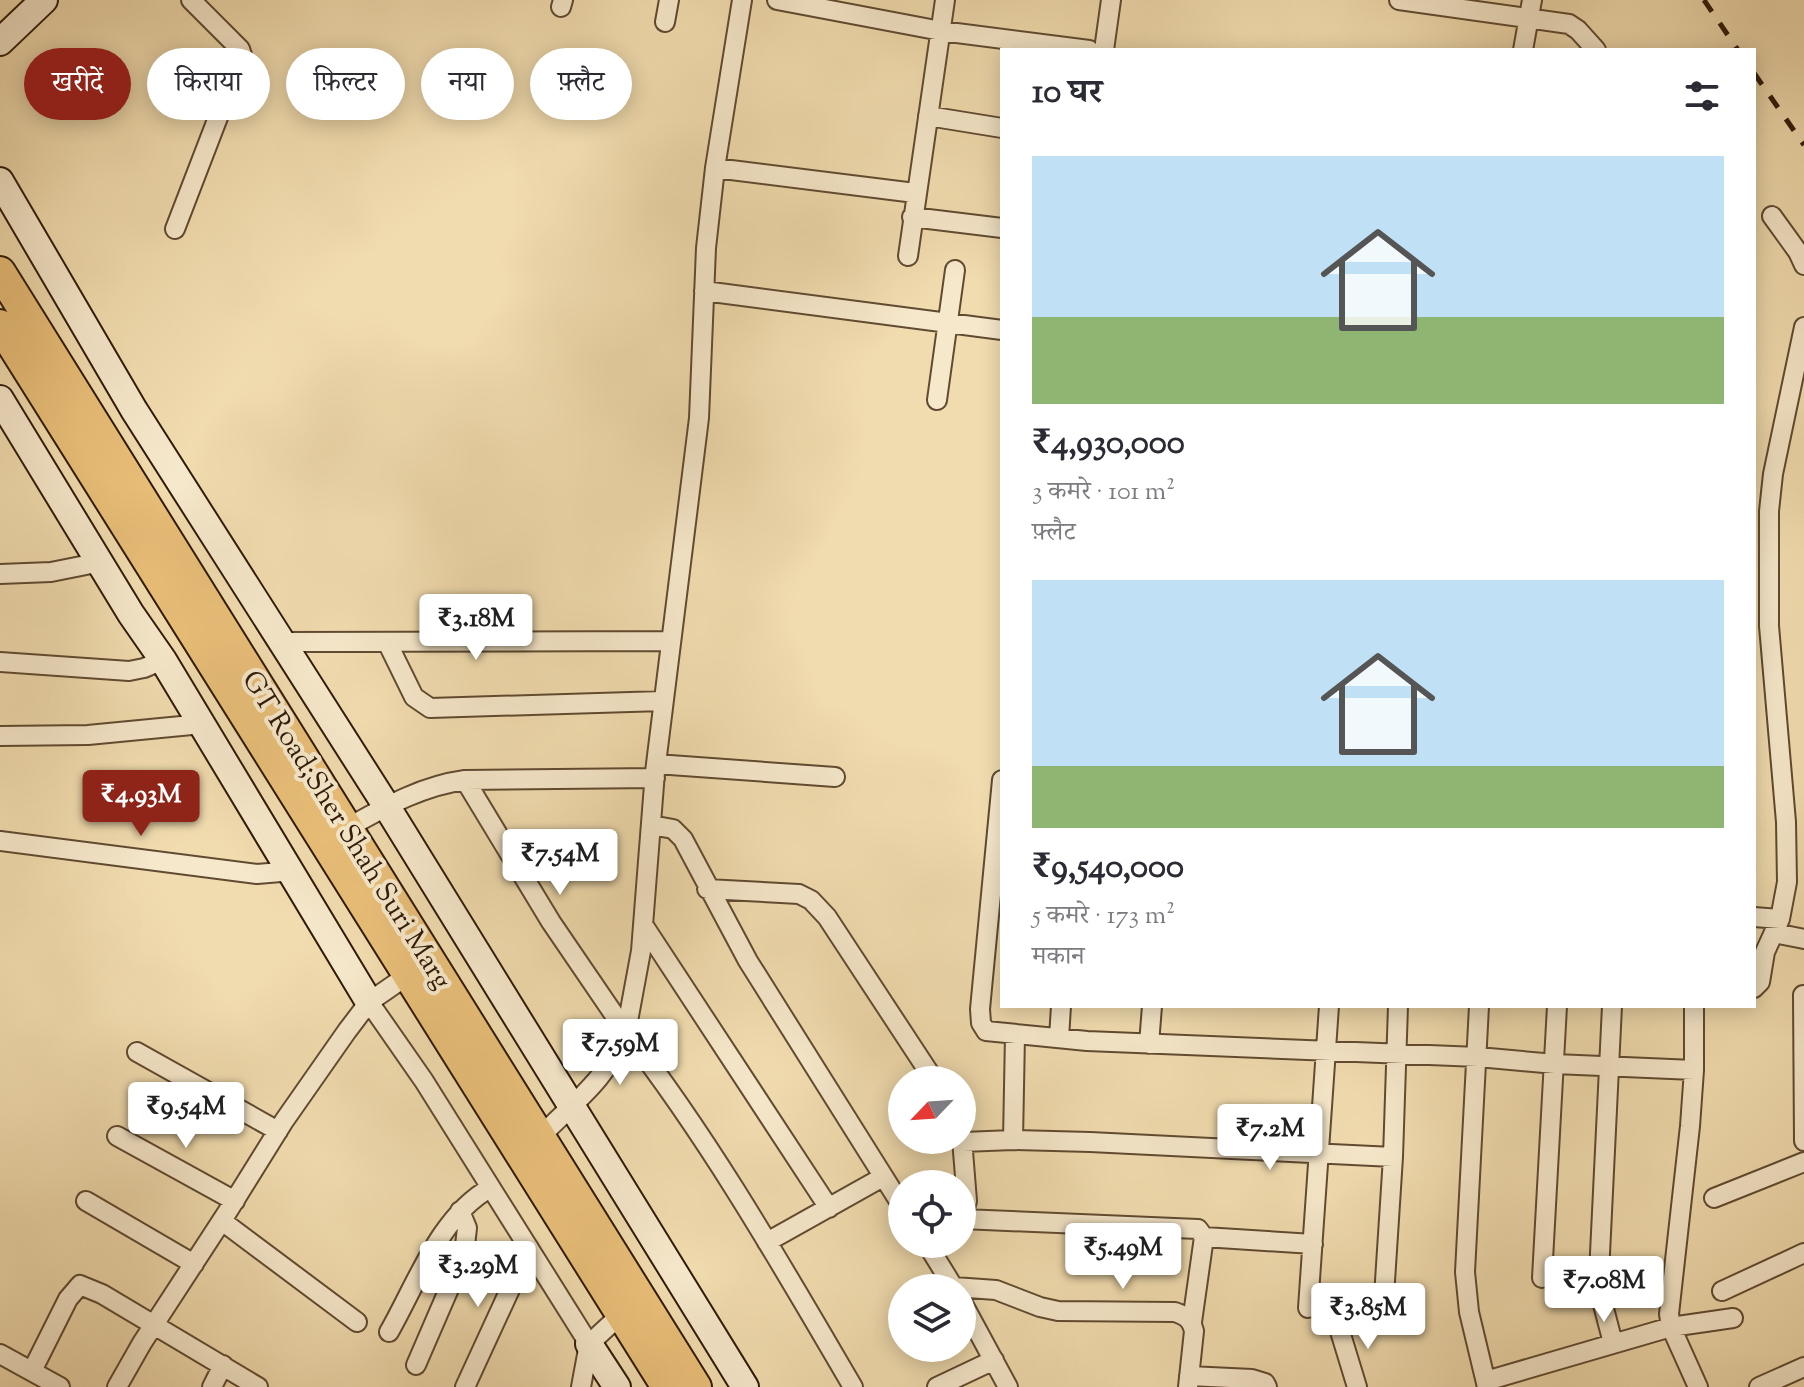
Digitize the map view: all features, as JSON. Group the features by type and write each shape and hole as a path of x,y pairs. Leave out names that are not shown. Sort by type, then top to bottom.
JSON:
{"main road":[{"path":"0,42 44,0"},
{"path":"0,181 134,410 387,807 745,1387"},
{"name":"GT Road;Sher Shah Suri Marg","path":"0,272 540,1137 631,1306 667,1387"},
{"name":"GT Road;Sher Shah Suri Marg","path":"0,325 408,975 631,1306 696,1387"},
{"path":"0,399 131,614 163,660 369,1002"},
{"path":"589,1344 617,1387"}],"street":[{"path":"175,229 242,55 240,49 191,0"},
{"path":"665,22 669,0"},
{"path":"540,1137 601,1078 626,1032 644,926 655,771 669,641 699,418 704,291 715,168 742,0"},
{"path":"777,0 941,31 1073,48"},
{"path":"908,256 945,0"},
{"path":"1104,48 1111,0"},
{"path":"1399,0 1530,8 1569,24 1594,48"},
{"path":"1523,48 1530,8"},
{"path":"928,116 1000,128"},
{"path":"715,168 915,193"},
{"path":"1772,216 1804,265"},
{"path":"912,217 1000,228"},
{"path":"937,400 955,270"},
{"path":"704,291 1000,330"},
{"path":"1756,986 1760,982 1765,952 1777,926 1787,882 1786,822 1769,626 1769,511 1773,474 1804,327"},
{"path":"0,574 51,572 101,562"},
{"path":"282,642 669,641"},
{"path":"387,642 414,697 430,708 663,701"},
{"path":"0,662 129,671 163,660"},
{"path":"0,736 88,735 202,724"},
{"path":"347,828 422,789 465,780 655,771 835,777"},
{"path":"465,780 551,922 695,1129 853,1387"},
{"path":"1000,801 980,1009 981,1023 986,1031 1149,1044 1478,1057 1694,1070"},
{"path":"651,825 677,831 748,961 888,1185"},
{"path":"0,841 257,874 289,869"},
{"path":"707,889 786,892 811,900 827,917 925,1066"},
{"path":"1756,918 1804,939"},
{"path":"644,926 829,1208"},
{"path":"117,1387 278,1131 369,1002 408,975"},
{"path":"1803,995 1804,1141"},
{"path":"369,1002 424,1081 589,1344"},
{"path":"1059,1038 1061,1008"},
{"path":"1149,1044 1152,1008"},
{"path":"1308,1308 1329,1008"},
{"path":"1383,1312 1398,1008"},
{"path":"1479,1008 1465,1272 1469,1312 1486,1384 1671,1327 1733,1318"},
{"path":"1542,1278 1557,1008"},
{"path":"1612,1008 1599,1274 1601,1297 1613,1343"},
{"path":"1694,1008 1694,1070 1670,1300 1671,1327 1698,1387"},
{"path":"1013,1140 1015,1035"},
{"path":"137,1052 278,1131"},
{"path":"117,1136 235,1201"},
{"path":"976,1140 1393,1157"},
{"path":"1714,1198 1804,1162"},
{"path":"767,1242 883,1177"},
{"path":"389,1332 438,1242 460,1211 474,1197 490,1188"},
{"path":"86,1201 194,1264"},
{"path":"416,1365 464,1254 467,1228 460,1211"},
{"path":"976,1220 1198,1229 1204,1237 1192,1322 1194,1331 1189,1382 1252,1379 1265,1383 1267,1387"},
{"path":"222,1221 357,1322"},
{"path":"1204,1237 1313,1244"},
{"path":"465,1387 529,1248"},
{"path":"1722,1291 1804,1253"},
{"path":"32,1371 68,1299 80,1285 102,1294 258,1387"},
{"path":"976,1291 996,1290 1058,1311 1175,1312 1185,1315 1192,1322"},
{"path":"581,1387 589,1344 631,1306"},
{"path":"976,1327 1008,1387"},
{"path":"1339,1328 1357,1387"},
{"path":"0,1354 60,1387"},
{"path":"937,1387 994,1360"},
{"path":"212,1387 223,1365"},
{"path":"1759,1387 1801,1375"}],"railway":[{"path":"1704,0 1737,48"},
{"path":"1756,76 1804,145"}]}
